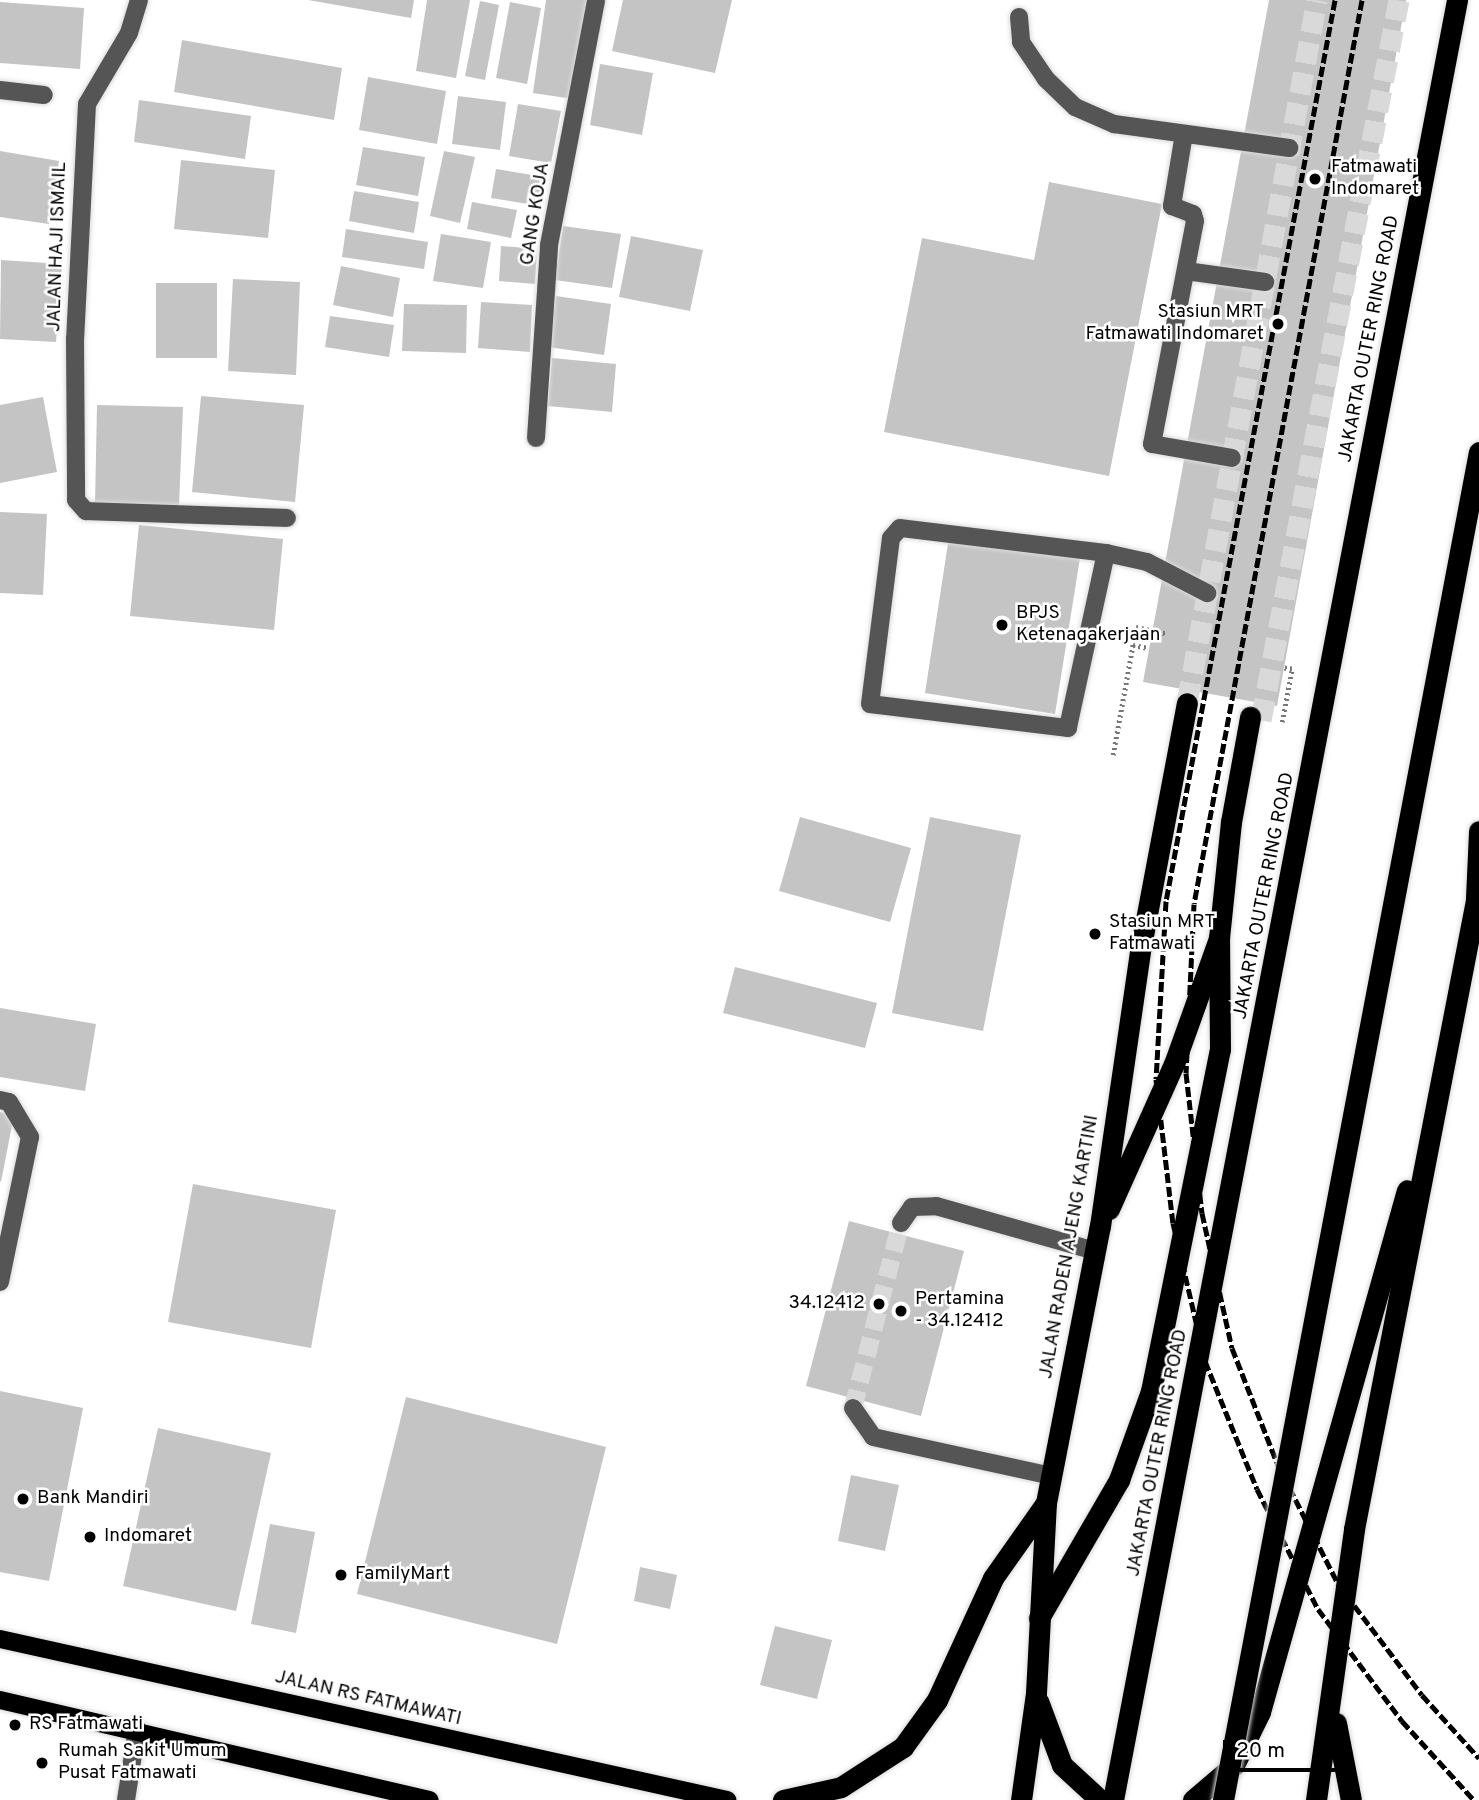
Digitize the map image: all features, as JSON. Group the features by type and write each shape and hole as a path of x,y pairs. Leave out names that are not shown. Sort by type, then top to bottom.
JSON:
{"highway":[{"name":"JAKARTA OUTER RING ROAD","path":"1113,1800 1457,0"},
{"path":"1223,1800 1479,452"},
{"name":"JALAN RADEN AJENG KARTINI","path":"1021,1800 1036,1693 1037,1623 1046,1503 1100,1226 1140,946 1187,703"},
{"path":"1037,1623 1119,1479 1151,1391 1220,1049 1219,938 1228,871 1256,719"},
{"path":"1193,1800 1234,1765 1260,1712 1472,953 1479,831"},
{"path":"1100,1226 1169,1077 1219,938"},
{"path":"1316,1800 1354,1529 1448,1044"},
{"path":"783,1800 841,1787 903,1747 937,1700 993,1578 1046,1503"},
{"path":"1336,1668 1337,1746 1351,1800"},
{"path":"1036,1693 1062,1765 1100,1800"}],"main road":[{"name":"JALAN RS FATMAWATI","path":"0,1639 727,1800"},
{"path":"0,1700 137,1729 429,1800"}],"street":[{"name":"JALAN HAJI ISMAIL","path":"139,0 129,33 87,104 75,339 76,500 81,508 287,518"},
{"name":"GANG KOJA","path":"536,438 549,245 596,0"},
{"path":"1018,18 1021,42 1046,79 1075,107 1114,124 1289,148"},
{"path":"0,90 44,95"},
{"path":"1184,134 1172,206 1193,214 1195,221 1153,444 1232,458"},
{"path":"1186,271 1265,282"},
{"path":"1106,553 1068,727 870,704 896,530 1106,553 1147,562 1207,593"},
{"path":"0,1100 9,1102 30,1137 0,1282"},
{"path":"901,1223 912,1207 936,1206 1095,1251"},
{"path":"853,1408 873,1437 1052,1476"},
{"path":"126,1800 137,1729"}],"path":[{"path":"1112,755 1136,627 1165,632"},
{"path":"1133,645 1149,648"},
{"path":"1284,668 1292,669"}],"building":[{"path":"308,0 414,0 411,18"},
{"path":"427,0 470,0 456,78 416,71"},
{"path":"546,0 587,0 573,99 533,93"},
{"path":"623,0 732,0 715,73 612,51"},
{"name":"Stasiun MRT Fatmawati Indomaret","path":"1269,0 1406,0 1277,706 1143,682"},
{"path":"480,1 499,5 485,80 465,76"},
{"path":"0,2 84,8 80,69 0,63"},
{"path":"510,2 541,8 527,84 496,78"},
{"path":"182,40 342,68 334,120 174,92"},
{"path":"600,64 653,73 642,135 590,125"},
{"path":"368,77 446,91 437,144 359,130"},
{"path":"458,96 506,102 500,150 452,144"},
{"path":"139,100 251,116 245,159 134,142"},
{"path":"518,104 561,111 551,163 509,156"},
{"path":"363,147 425,157 418,196 356,185"},
{"path":"0,151 59,161 49,224 0,217"},
{"path":"444,151 475,157 460,223 430,216"},
{"path":"181,160 275,170 268,238 174,229"},
{"path":"496,169 544,177 540,206 491,198"},
{"path":"1049,182 1162,204 1109,476 884,432 922,238 1034,260"},
{"path":"354,191 419,202 414,233 349,221"},
{"path":"472,202 517,210 511,238 467,229"},
{"path":"563,226 621,234 612,288 555,280"},
{"path":"346,229 428,242 424,269 342,257"},
{"path":"441,234 491,242 483,288 433,281"},
{"path":"631,236 703,250 690,311 619,297"},
{"path":"501,246 537,249 535,284 499,281"},
{"path":"1,260 62,264 56,342 0,339"},
{"path":"341,266 400,278 393,317 333,305"},
{"path":"233,279 300,282 296,375 228,371"},
{"path":"156,283 217,283 217,358 156,358"},
{"path":"556,296 611,304 604,355 548,347"},
{"path":"481,302 532,305 530,352 478,348"},
{"path":"404,304 467,305 466,353 402,351"},
{"path":"330,316 394,325 389,357 325,347"},
{"path":"552,358 616,364 612,412 548,406"},
{"path":"201,396 304,405 295,502 192,492"},
{"path":"43,397 57,472 0,483 0,405"},
{"path":"97,405 183,407 179,506 95,504"},
{"path":"0,512 47,514 43,595 0,593"},
{"path":"139,525 283,539 274,630 130,616"},
{"name":"BPJS Ketenagakerjaan","path":"949,537 1080,558 1055,714 925,693"},
{"path":"800,817 911,848 890,922 779,891"},
{"path":"930,817 1021,835 983,1031 892,1013"},
{"path":"735,967 877,1003 865,1048 723,1013"},
{"path":"0,1008 96,1024 85,1091 0,1077"},
{"path":"0,1112 14,1115 1,1182 0,1181"},
{"path":"193,1184 336,1210 311,1348 168,1322"},
{"path":"849,1221 964,1251 921,1416 806,1386"},
{"path":"0,1391 83,1408 49,1581 0,1572"},
{"path":"406,1397 606,1447 557,1644 357,1594"},
{"path":"158,1428 271,1453 236,1611 123,1586"},
{"path":"851,1475 899,1485 885,1551 838,1541"},
{"path":"270,1524 315,1532 296,1633 251,1624"},
{"path":"640,1567 677,1575 670,1609 634,1601"},
{"path":"775,1626 832,1640 817,1699 760,1685"}],"tunnel":[{"path":"1187,703 1317,0"},
{"path":"1261,720 1399,0"},
{"path":"853,1408 901,1223"}],"railway":[{"path":"1335,0 1166,901 1156,1079 1173,1223 1205,1361 1257,1489 1318,1609 1402,1721 1474,1800"},
{"path":"1362,0 1194,904 1186,1073 1202,1213 1232,1348 1277,1463 1338,1584 1422,1695 1479,1758"}],"place":[{"name":"Fatmawati Indomaret","path":"1315,179"},
{"name":"Stasiun MRT Fatmawati Indomaret","path":"1278,324"},
{"name":"BPJS Ketenagakerjaan","path":"1002,625"},
{"name":"Stasiun MRT Fatmawati","path":"1095,934"},
{"name":"34.12412","path":"879,1304"},
{"name":"Pertamina - 34.12412","path":"901,1311"},
{"name":"Bank Mandiri","path":"23,1499"},
{"name":"Indomaret","path":"90,1537"},
{"name":"FamilyMart","path":"341,1575"},
{"name":"RS Fatmawati","path":"15,1725"},
{"name":"Rumah Sakit Umum Pusat Fatmawati","path":"42,1763"}]}
